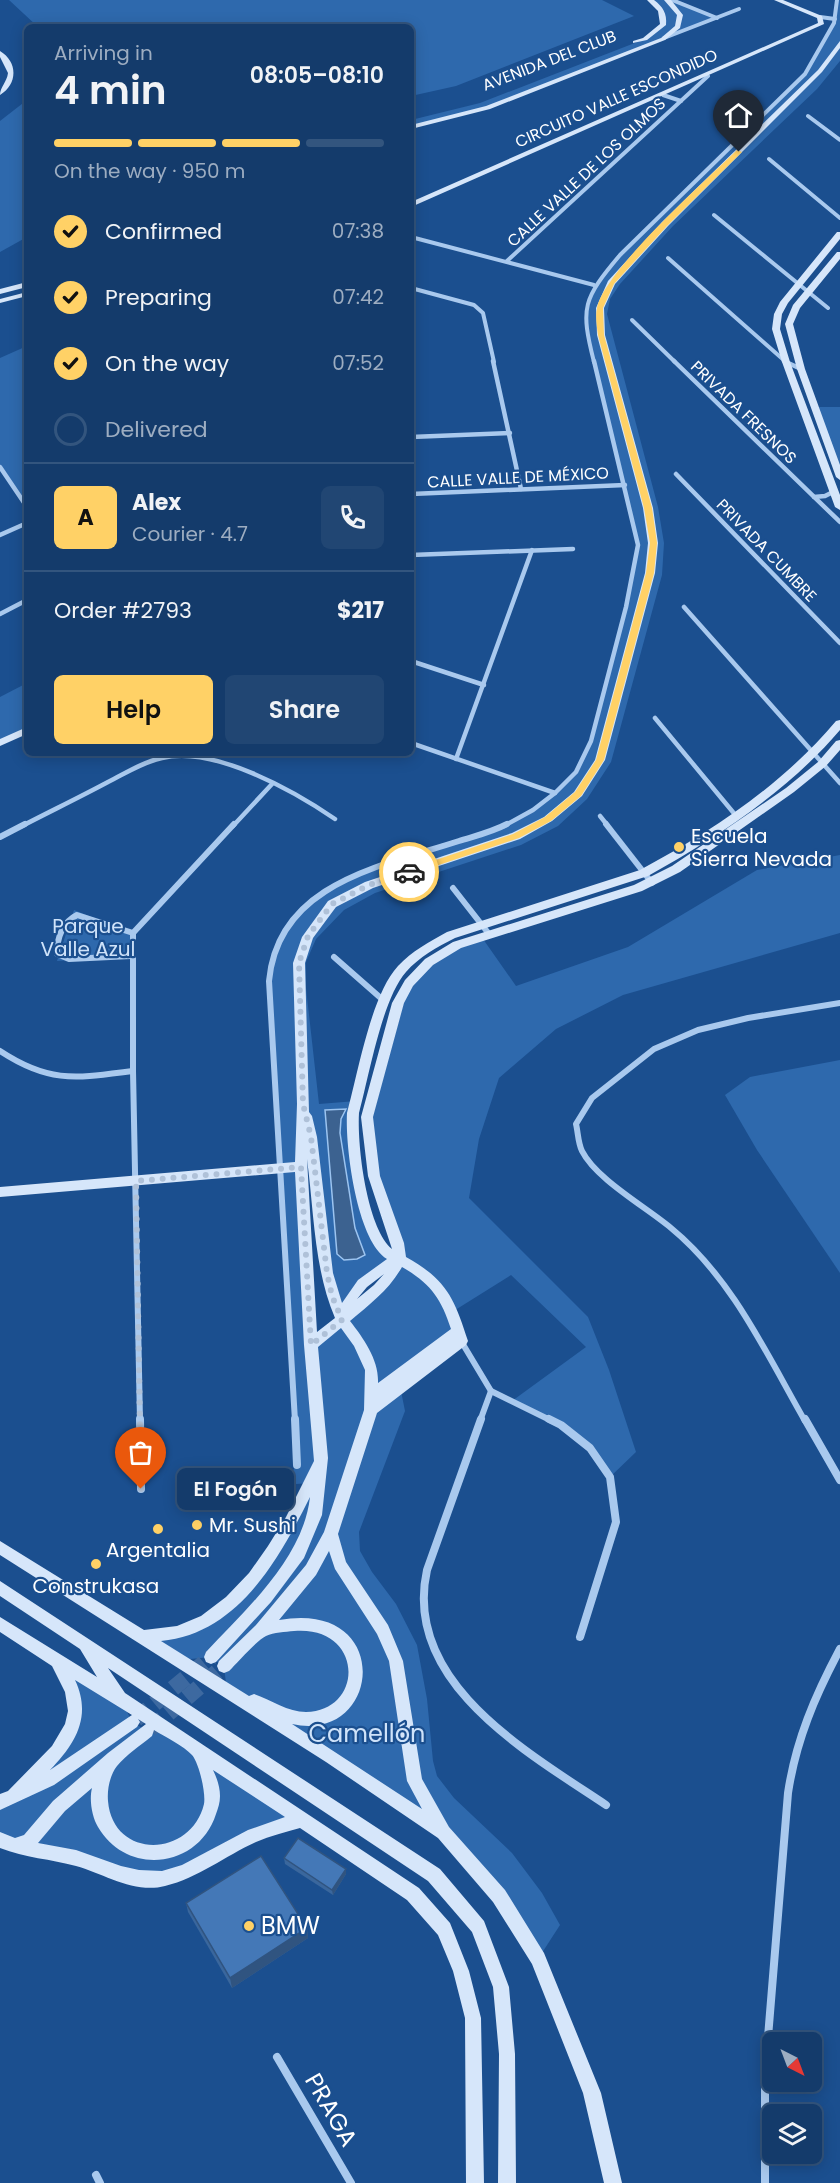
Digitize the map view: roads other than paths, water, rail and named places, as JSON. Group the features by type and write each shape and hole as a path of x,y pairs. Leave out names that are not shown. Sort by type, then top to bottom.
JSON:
{"street":[{"name":"AVENIDA DEL CLUB","path":"414,119 480,103 645,39 663,25 665,15 661,7 650,0"},
{"path":"663,39 678,27 680,15 667,0"},
{"path":"672,0 718,18"},
{"path":"777,0 820,20 834,21"},
{"path":"297,1464 269,981 271,959 285,929 309,901 338,882 500,828 533,810 555,793 576,772 591,741 635,568 638,545 585,326 585,307 594,285 620,255 805,74 826,40 834,21 837,0"},
{"name":"AVENIDA DEL CLUB","path":"414,126 488,108 740,9"},
{"name":"CIRCUITO VALLE ESCONDIDO","path":"414,204 708,76 820,20 834,21"},
{"path":"645,39 655,42"},
{"path":"211,1657 266,1597 299,1553 315,1515 321,1458 299,1167 303,1104 299,963 308,936 332,904 369,885 516,836 548,819 578,794 600,760 650,573 653,543 648,508 601,335 600,308 611,283 664,224 820,71 840,43"},
{"path":"0,53 10,65 12,72 11,80 0,93"},
{"name":"CALLE VALLE DE LOS OLMOS","path":"507,261 708,76"},
{"path":"663,95 681,101"},
{"path":"808,116 840,140"},
{"path":"769,159 840,218"},
{"path":"714,215 828,308"},
{"path":"840,234 798,283 778,314 776,328 786,362 840,507"},
{"path":"414,238 594,285"},
{"path":"840,254 796,307 789,324 801,369 840,477"},
{"path":"668,258 786,362 801,369"},
{"path":"0,292 24,285"},
{"path":"414,289 480,308 483,313 521,489"},
{"path":"0,301 24,295"},
{"name":"PRIVADA FRESNOS","path":"632,320 840,522"},
{"path":"414,437 510,433"},
{"path":"0,467 24,503"},
{"name":"PRIVADA CUMBRE","path":"676,474 840,643"},
{"name":"CALLE VALLE DE MÉXICO","path":"414,494 625,484"},
{"path":"814,497 825,496 833,492"},
{"path":"0,535 24,524"},
{"path":"414,555 573,549"},
{"path":"456,759 532,550"},
{"path":"0,614 24,602"},
{"path":"684,607 840,783"},
{"path":"414,663 484,685"},
{"path":"656,718 739,819"},
{"path":"580,1637 616,1522 610,1477 590,1448 561,1425 491,1391 459,1336 452,1312 440,1288 422,1272 388,1253 380,1245 362,1200 352,1130 353,1113 383,1000 401,970 425,949 451,935 486,929 676,869 739,819 813,753 840,723"},
{"path":"0,743 24,731"},
{"path":"739,819 822,764 840,743"},
{"path":"414,744 555,793"},
{"path":"0,837 139,767 168,756"},
{"path":"201,756 308,800 335,819"},
{"path":"141,1489 131,956 133,933 272,784"},
{"path":"600,816 648,878"},
{"path":"453,888 486,929"},
{"path":"131,956 69,959 57,954 57,948 65,923 69,918 77,915 133,933"},
{"path":"311,1345 379,1289 390,1276 399,1258 398,1243 374,1176 367,1116 398,1003 408,983 429,962 486,929"},
{"path":"334,957 383,1000"},
{"path":"840,1003 805,1007 708,1028 654,1049 592,1098 576,1124 580,1150 597,1171 678,1234 698,1252 729,1289 840,1480"},
{"path":"378,1021 392,1022"},
{"path":"0,1051 34,1073 51,1077 69,1078 133,1071"},
{"path":"224,1666 261,1630 311,1570 331,1534 372,1402 372,1370 359,1343 342,1320 332,1296 327,1273 311,1137 303,1104"},
{"path":"0,1192 299,1167"},
{"path":"372,1402 459,1336"},
{"path":"491,1391 431,1557 423,1590 424,1616 433,1650 459,1690 492,1726 606,1805"},
{"path":"143,1636 162,1637 182,1634 200,1626 234,1598 273,1552 304,1497 321,1458"},
{"path":"331,1534 340,1564 383,1630 396,1661 415,1781 444,1833 499,1896 538,1959 591,2093 613,2183"},
{"path":"0,1547 331,1757 444,1833"},
{"path":"0,1588 434,1875 478,1927 501,1988 507,2054 507,2183"},
{"path":"227,1691 291,1717 308,1720 332,1714 351,1696 358,1670 347,1641 322,1626 298,1623 261,1630"},
{"path":"0,1624 121,1699 413,1894 444,1929 461,1971 472,2018 475,2183"},
{"path":"83,1644 121,1699"},
{"path":"765,2183 762,2134 770,2005 789,1788 800,1736 821,1684 840,1649"},
{"path":"7,1798 64,1744 74,1722 74,1697 58,1662"},
{"path":"7,1798 49,1780 132,1722"},
{"path":"7,1843 29,1841 58,1806 147,1731"},
{"path":"113,1758 99,1790 101,1816 117,1842 137,1851 156,1853 177,1850 201,1831 212,1802 209,1782 200,1753"},
{"path":"7,1843 76,1858 121,1875 162,1879 185,1872 254,1835 301,1820"},
{"name":"PRAGA","path":"278,2057 351,2183"}],"tunnel":[{"path":"136,1719 211,1657"},
{"path":"150,1729 224,1666"}],"place":[{"name":"Escuela Sierra Nevada","path":"679,847"},
{"name":"El Fogón","path":"141,1489"},
{"name":"Mr. Sushi","path":"197,1525"},
{"name":"Argentalia","path":"158,1529"},
{"name":"Construkasa","path":"96,1564"},
{"name":"BMW","path":"249,1926"}],"park label":[{"name":"Parque Valle Azul","path":"88,938"},
{"name":"Camellón","path":"367,1734"}]}
